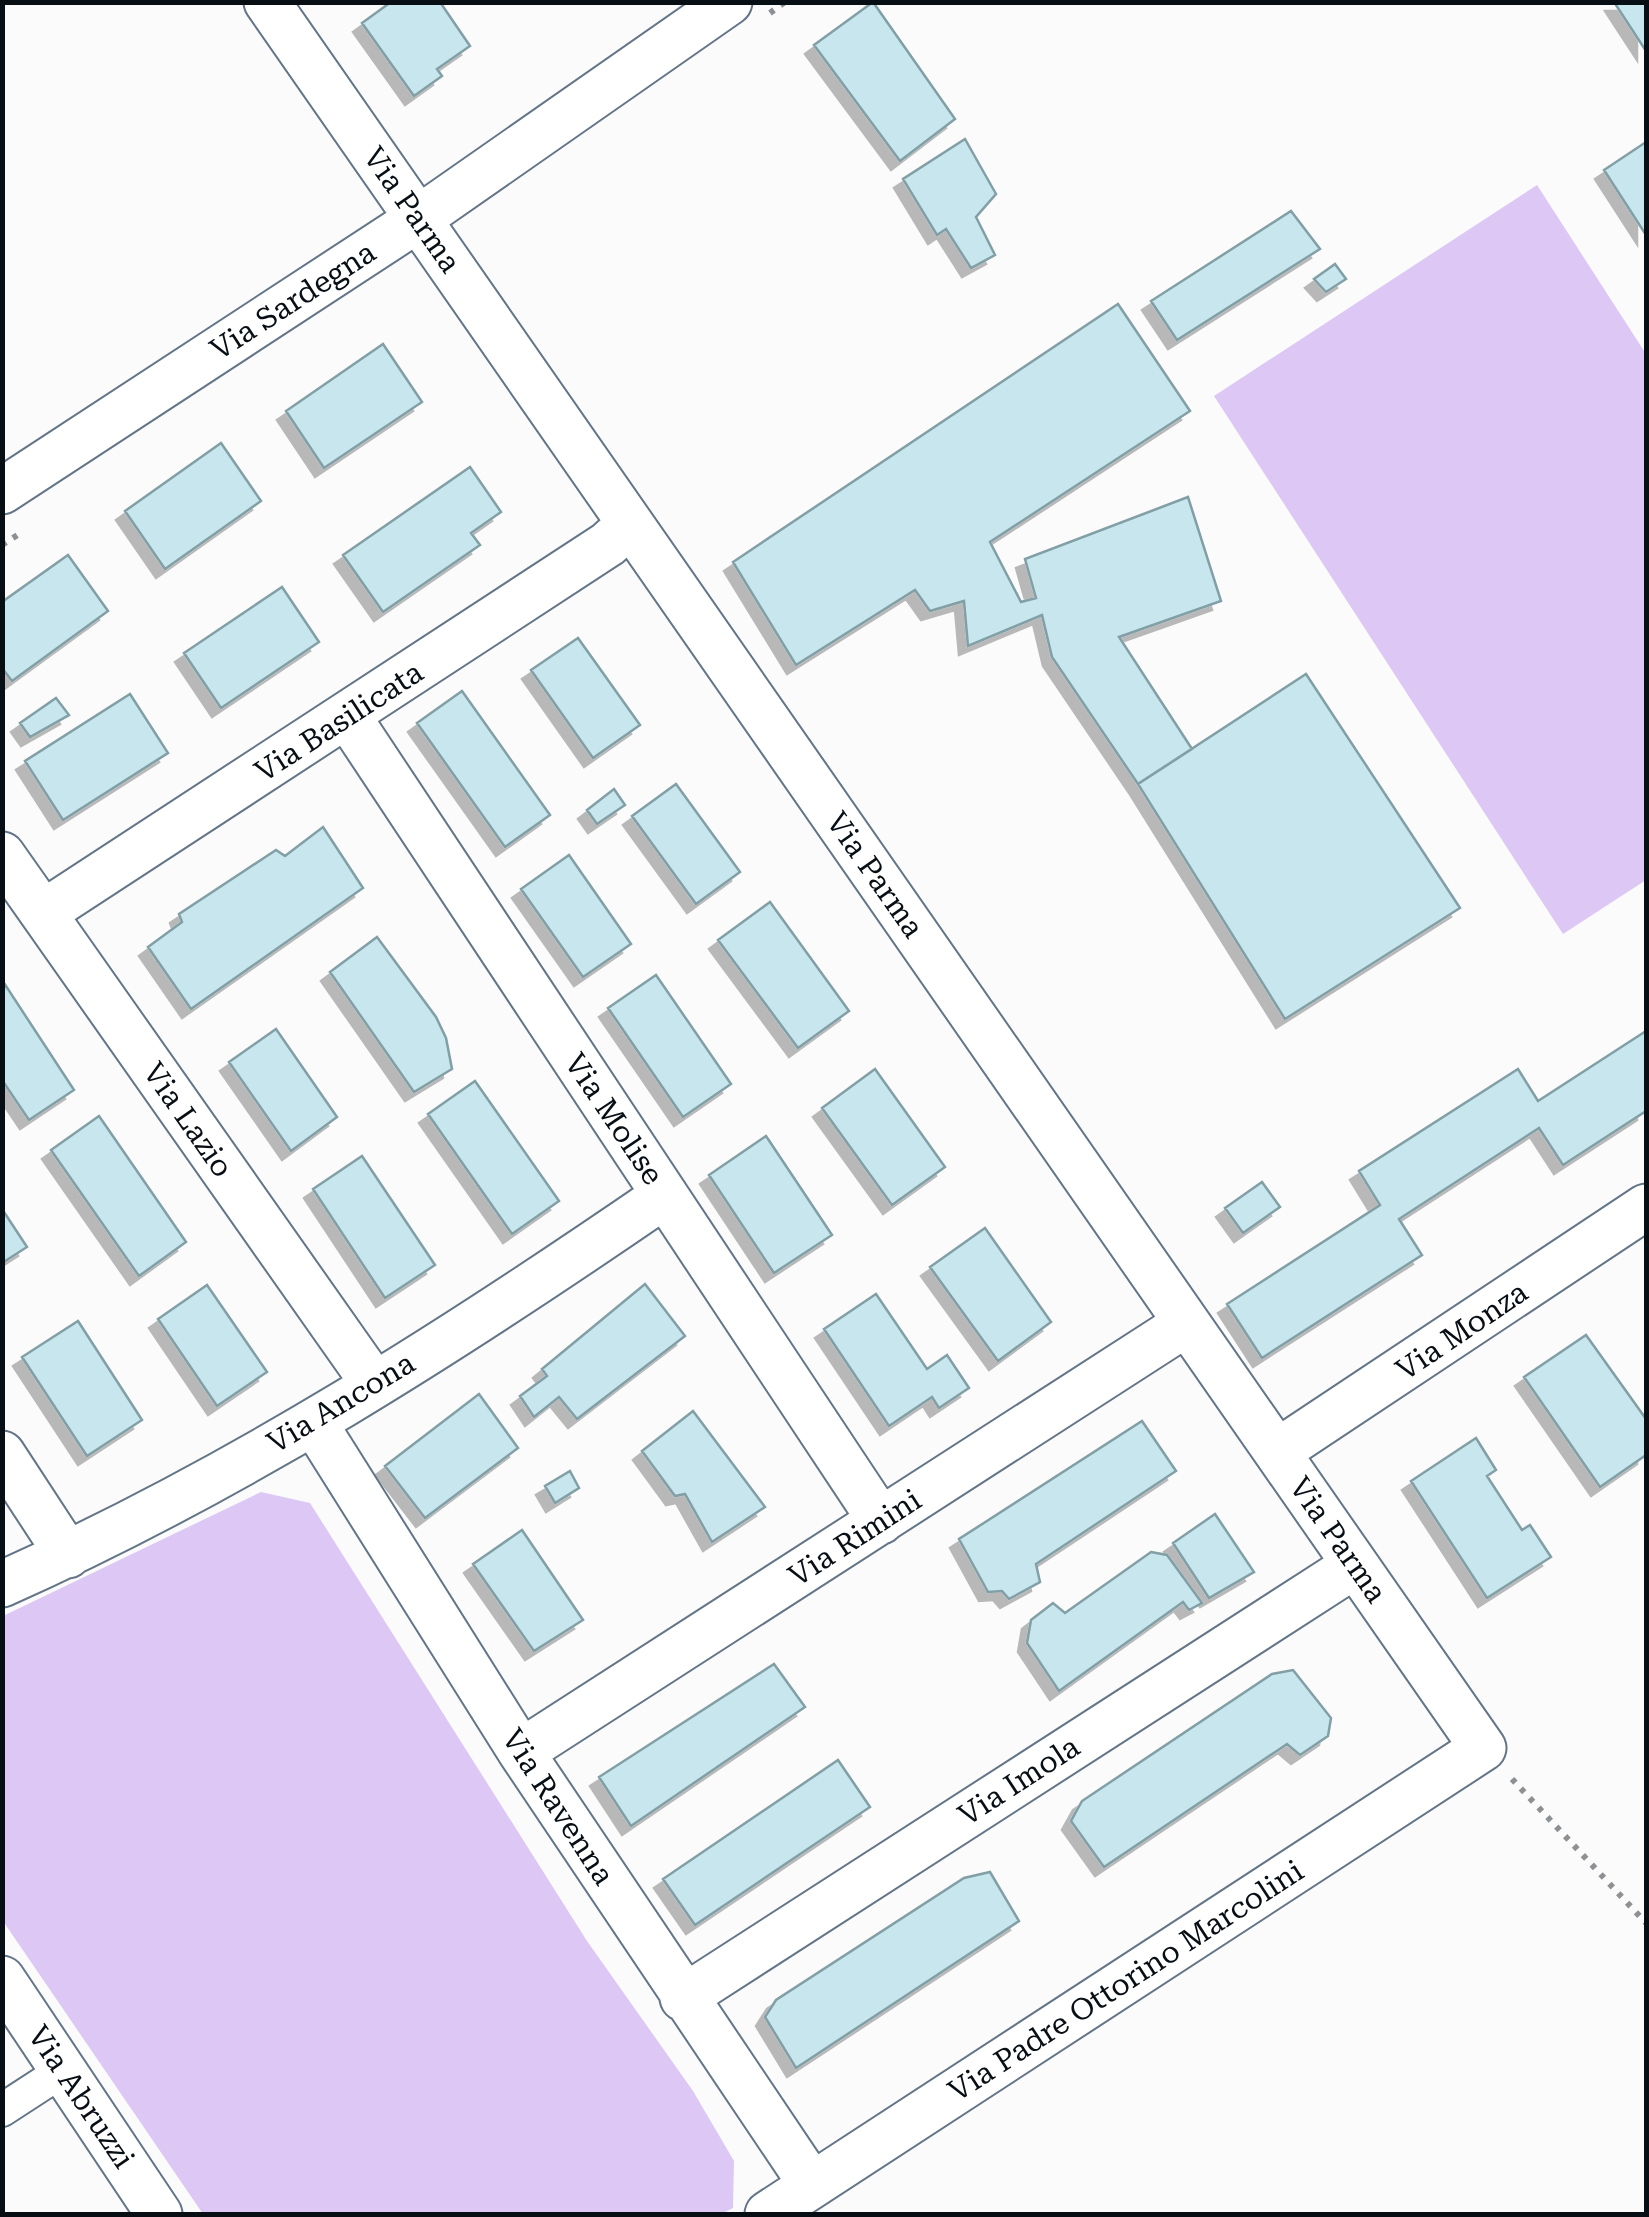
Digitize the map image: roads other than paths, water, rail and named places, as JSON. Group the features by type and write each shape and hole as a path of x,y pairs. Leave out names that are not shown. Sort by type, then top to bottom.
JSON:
{"street":[{"name":"Via Parma","path":"267,2 1483,1748"},
{"name":"Via Sardegna","path":"2,491 418,219 729,2"},
{"name":"Via Basilicata","path":"43,913 348,717 608,544 630,524"},
{"name":"Via Molise","path":"348,717 880,1521"},
{"name":"Via Lazio","path":"2,855 375,1386"},
{"name":"Via Ancona","path":"2,1584 68,1555 314,1423 665,1195"},
{"name":"Via Monza","path":"1277,1452 1646,1207"},
{"name":"Via Rimini","path":"521,1752 1188,1323"},
{"name":"Via Ravenna","path":"314,1423 521,1752 682,1998 812,2185"},
{"path":"2,1454 68,1555"},
{"name":"Via Imola","path":"682,1998 1355,1565"},
{"name":"Via Padre Ottorino Marcolini","path":"768,2214 1483,1748"},
{"name":"Via Abruzzi","path":"2,1979 159,2214"},
{"path":"2,2110 62,2071"}]}
